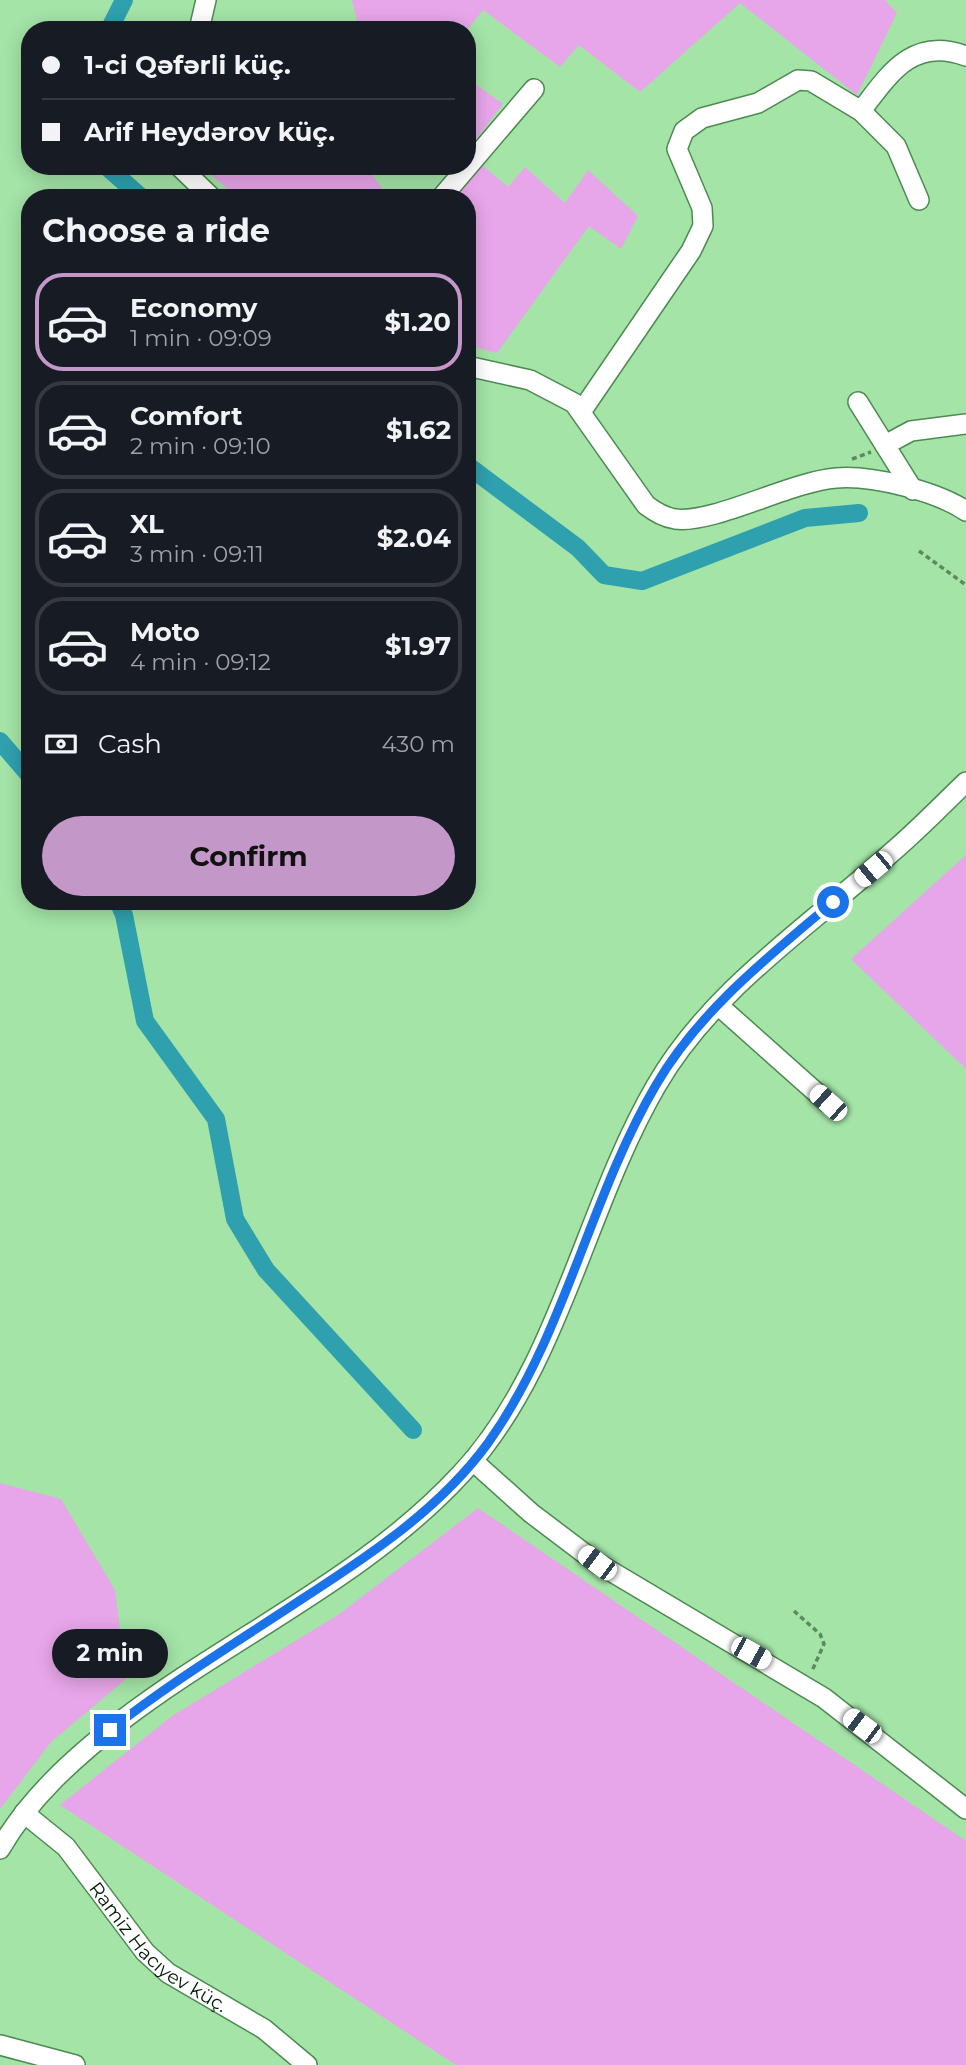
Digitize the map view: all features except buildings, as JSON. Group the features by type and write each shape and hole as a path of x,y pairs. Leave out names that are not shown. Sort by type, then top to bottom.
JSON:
{"street":[{"path":"201,21 206,0"},
{"path":"862,111 902,61 925,51 955,51 966,56"},
{"path":"580,412 691,251 703,226 702,208 677,149 684,131 702,118 758,103 798,80 811,81 862,111 896,146 919,200"},
{"path":"476,157 534,89"},
{"path":"188,175 203,189"},
{"path":"449,189 461,175"},
{"path":"476,368 530,380 555,391 580,412 646,505 659,515 676,519 702,516 795,486 838,478 869,480 931,494 966,511"},
{"path":"859,402 912,490"},
{"path":"885,445 911,431 966,424"},
{"path":"0,1849 24,1813 52,1779 88,1746 153,1696 373,1552 419,1516 473,1461 526,1383 633,1127 678,1051 718,1005 794,935 892,853 966,782"},
{"path":"718,1005 828,1103"},
{"path":"473,1461 531,1513 597,1563 803,1685 862,1726 966,1809"},
{"name":"Ramiz Hacıyev küç.","path":"24,1813 66,1847 145,1952 195,1991 264,2029 307,2065"},
{"path":"0,2045 75,2065"}],"path":[{"path":"919,551 966,584"},
{"path":"794,1611 820,1634 824,1644 820,1659 803,1685"}],"shaded area":[{"path":"352,0 885,0 897,13 857,95 740,3 640,92 579,45 560,67 483,10 474,21 357,21"},
{"path":"476,84 503,104 476,139"},
{"path":"476,160 508,187 525,167 565,203 588,170 638,216 621,249 589,226 497,353 476,347 476,189 460,189 463,185 452,175 476,175"},
{"path":"211,175 372,175 383,189 228,189"},
{"path":"966,855 966,1069 851,959"},
{"path":"0,1483 61,1499 115,1590 126,1679 51,1742 0,1809"},
{"path":"478,1508 966,1841 966,2065 456,2065 60,1805 172,1716 338,1615"}],"waterway":[{"path":"114,21 124,0"},
{"path":"116,175 132,189"},
{"path":"476,472 578,548 604,575 642,581 805,518 859,513"},
{"path":"0,741 21,766"},
{"path":"122,910 145,1021 216,1119 235,1219 266,1270 413,1430"}],"route":[{"path":"110,1730 153,1696 363,1559 410,1524 461,1475 486,1444 526,1383 633,1127 678,1051 718,1005 833,902"}]}
